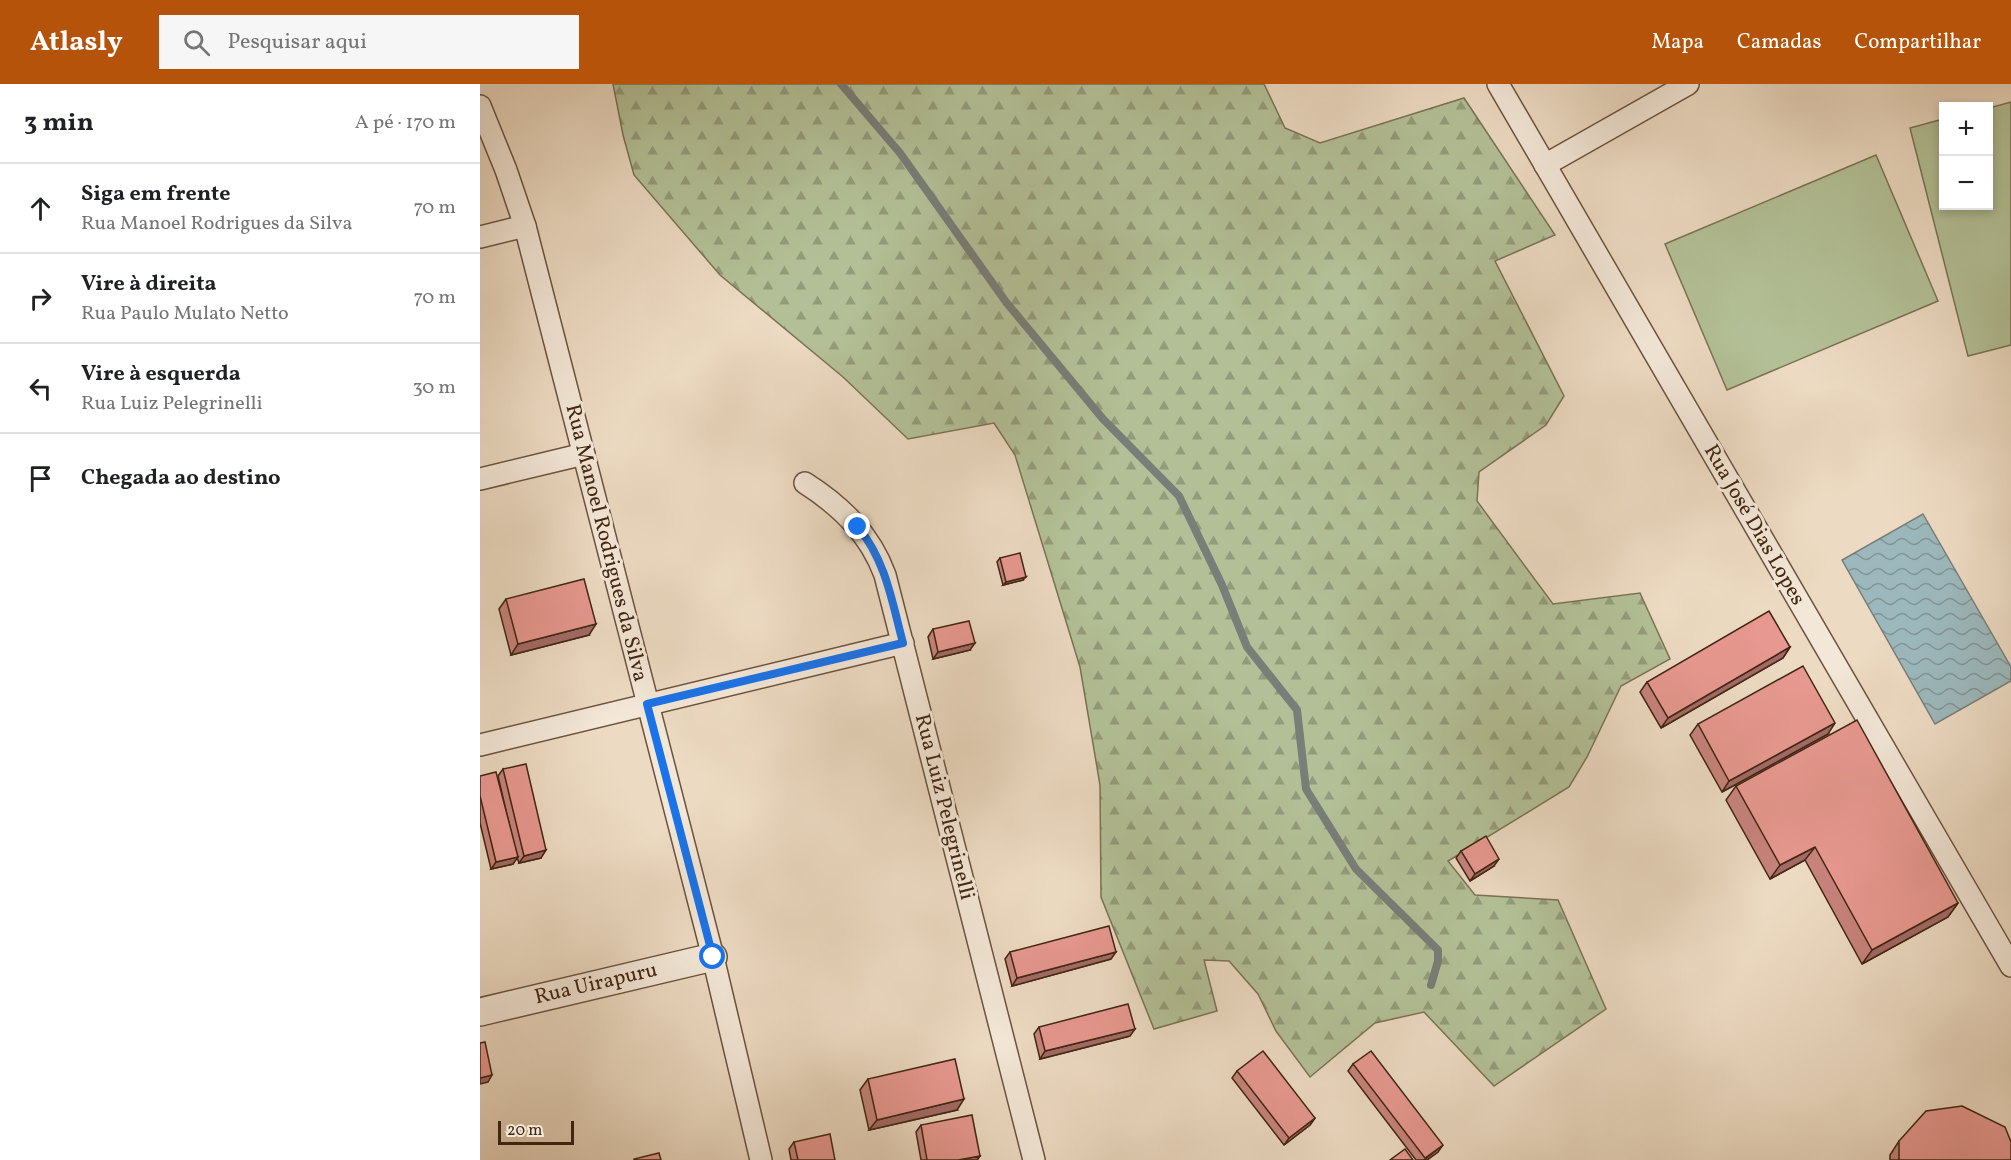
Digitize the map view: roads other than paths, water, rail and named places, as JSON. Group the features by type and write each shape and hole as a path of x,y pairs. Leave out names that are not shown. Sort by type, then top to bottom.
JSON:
{"street":[{"name":"Rua José Dias Lopes","path":"1498,84 2011,966"},
{"path":"1545,165 1688,84"},
{"name":"Rua Manoel Rodrigues da Silva","path":"480,106 525,226 713,957 761,1160"},
{"path":"480,237 525,226"},
{"path":"480,479 584,454"},
{"name":"Rua Luiz Pelegrinelli","path":"805,483 833,503 868,538 885,575 1034,1160"},
{"path":"480,745 903,643"},
{"name":"Rua Uirapuru","path":"480,1012 713,957"}],"water":[{"path":"1923,514 2011,667 2011,681 1935,724 1842,560"}],"waterway":[{"path":"841,84 900,153 1006,302 1103,419 1179,496 1222,585 1247,647 1297,710 1306,789 1356,869 1438,950 1438,961 1431,985"}]}
